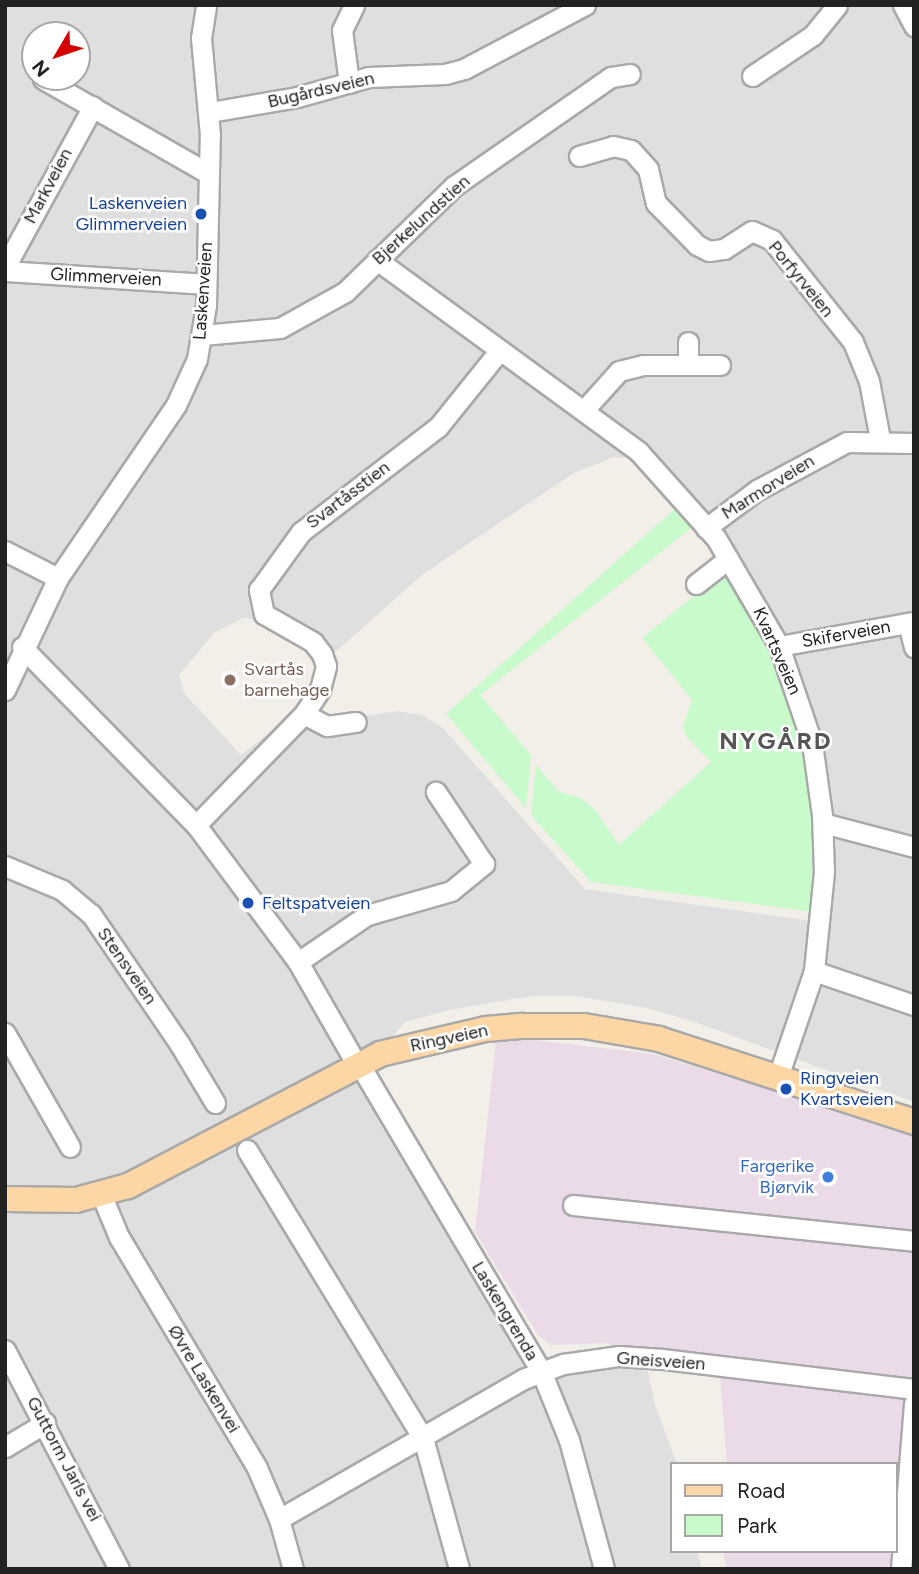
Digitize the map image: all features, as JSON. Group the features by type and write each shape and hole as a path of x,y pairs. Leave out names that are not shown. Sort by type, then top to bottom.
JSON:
{"main road":[{"name":"Ringveien","path":"5,1199 52,1201 102,1194 186,1160 360,1068 435,1040 486,1029 548,1025 636,1033 914,1122"}],"street":[{"name":"Laskenveien","path":"5,690 22,647 58,578 176,405 190,379 202,335 206,284 209,112 201,38 206,5"},
{"path":"349,83 342,30 354,5"},
{"name":"Bugårdsveien","path":"209,112 297,97 369,77 445,74 464,69 585,5"},
{"path":"752,76 813,35 837,5"},
{"path":"903,5 914,26"},
{"name":"Bjerkelundstien","path":"202,335 280,328 345,292 454,186 611,77 630,74"},
{"path":"65,91 208,173"},
{"name":"Markveien","path":"5,269 93,106"},
{"name":"Porfyrveien","path":"579,156 613,146 631,150 648,169 656,204 709,251 724,249 752,231 772,240 853,342 869,381 880,439"},
{"name":"Kvartsveien","path":"377,260 639,452 706,528 728,559 779,646 811,743 823,823 824,872 814,971 778,1077"},
{"name":"Glimmerveien","path":"5,269 206,284"},
{"path":"688,342 688,365"},
{"name":"Svartåsstien","path":"196,825 304,714 320,689 326,666 322,654 313,642 264,614 259,590 300,532 438,427 499,351"},
{"path":"584,410 619,371 643,365 720,365"},
{"name":"Marmorveien","path":"706,528 804,462 847,442 880,439 914,443"},
{"path":"5,551 58,578"},
{"path":"696,584 728,559"},
{"path":"911,622 914,647"},
{"name":"Skiferveien","path":"779,646 911,622"},
{"path":"22,647 196,825 298,962 360,1068"},
{"path":"304,714 327,726 356,722"},
{"path":"298,962 367,915 451,891 484,864 436,792"},
{"path":"823,823 914,847"},
{"name":"Stensveien","path":"5,866 62,890 91,914 179,1043 215,1103"},
{"path":"814,971 914,1005"},
{"path":"5,1032 70,1147"},
{"name":"Laskengrenda","path":"360,1068 541,1371 569,1440 604,1569"},
{"path":"247,1150 423,1438 459,1569"},
{"name":"Øvre Laskenvei","path":"102,1194 119,1237 226,1411 279,1519 293,1569"},
{"path":"573,1205 914,1241"},
{"name":"Guttorm Jarls vei","path":"5,1350 119,1569"},
{"name":"Gneisveien","path":"279,1519 541,1371 595,1359 630,1357 914,1389"},
{"path":"901,1569 914,1404"},
{"path":"5,1447 45,1423"}],"shaded area":[{"path":"5,5 914,5 914,1102 695,1022 647,1008 576,996 532,996 449,1010 405,1022 386,1044 375,1076 530,1339 548,1357 578,1369 647,1367 655,1405 676,1462 670,1462 670,1553 698,1553 702,1569 5,1569","holes":["614,457 635,458 729,566 803,712 812,921 585,889 443,728 422,715 397,711 328,722 288,718 241,755 184,693 179,675 215,632 245,617 277,631 313,657 333,654 423,574 574,473"]},
{"path":"527,1039 653,1054 914,1134 914,1569 727,1569 723,1553 898,1553 898,1462 727,1462 719,1365 619,1356 607,1343 551,1345 538,1335 475,1232 496,1041"}],"green space":[{"path":"679,505 695,525 480,695 531,755 526,808 446,714"},
{"path":"722,573 731,576 759,617 807,748 817,814 814,912 591,882 531,815 536,765 558,791 582,799 595,810 619,845 711,762 686,736 683,726 692,700 642,638"}],"place":[{"name":"Laskenveien Glimmerveien","path":"201,214"},
{"name":"Svartås barnehage","path":"230,680"},
{"name":"Feltspatveien","path":"248,903"},
{"name":"Ringveien Kvartsveien","path":"786,1089"},
{"name":"Fargerike Bjørvik","path":"828,1177"}],"district":[{"name":"NYGÅRD","path":"776,741"}]}
